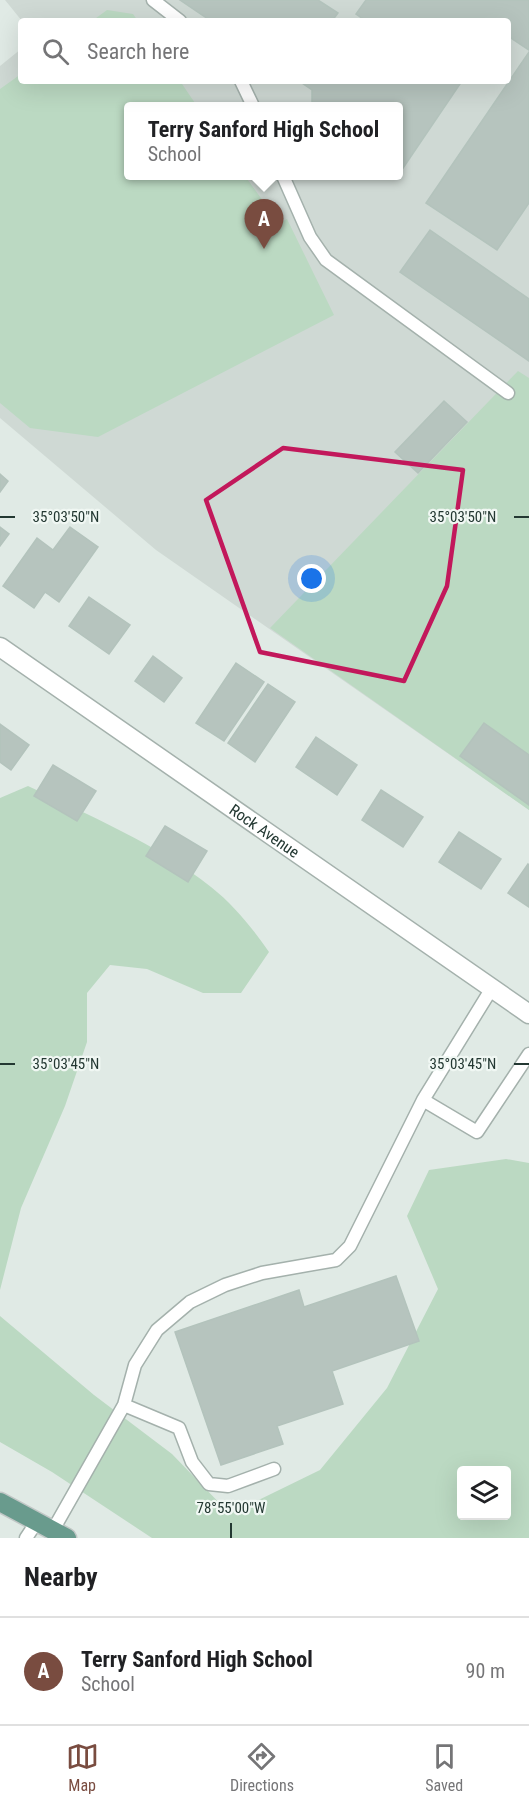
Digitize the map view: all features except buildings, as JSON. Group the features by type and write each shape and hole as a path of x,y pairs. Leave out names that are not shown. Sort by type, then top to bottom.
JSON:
{"main road":[{"path":"0,1502 31,1530 60,1534"}],"street":[{"name":"Rock Avenue","path":"0,647 529,1014"}],"lane":[{"path":"153,0 176,18"},
{"path":"242,84 251,102"},
{"path":"285,180 310,237 326,260 508,393"},
{"path":"60,1534 124,1405 135,1365 157,1330 190,1302 225,1285 262,1273 336,1260 350,1246 423,1100 492,988"},
{"path":"423,1100 477,1132 529,1054"},
{"path":"124,1405 179,1428 192,1462 208,1484 228,1486 274,1469"}],"highlighted area":[{"path":"283,448 463,470 447,586 404,681 260,652 206,500"}],"shaded area":[{"path":"5,0 529,0 529,810 156,550 0,418 0,66 18,51 18,84 511,84 511,18 20,18"}],"green space":[{"path":"107,10 133,14 136,18 96,18"},
{"path":"18,76 18,84 182,84 194,102 124,102 124,180 248,180 279,223 287,219 334,315 98,437 30,428 0,403 0,89"},
{"path":"518,371 529,378 529,810 270,628"},
{"path":"28,786 146,844 190,872 228,902 269,952 241,993 203,993 147,969 110,965 87,993 87,1042 65,1106 21,1208 0,1290 0,798"},
{"path":"506,1159 529,1163 529,1538 152,1538 52,1472 0,1442 0,1316 94,1395 172,1454 230,1514 320,1470 387,1388 438,1289 407,1216 429,1170"}],"place":[{"name":"Terry Sanford High School","path":"264,249"}]}
